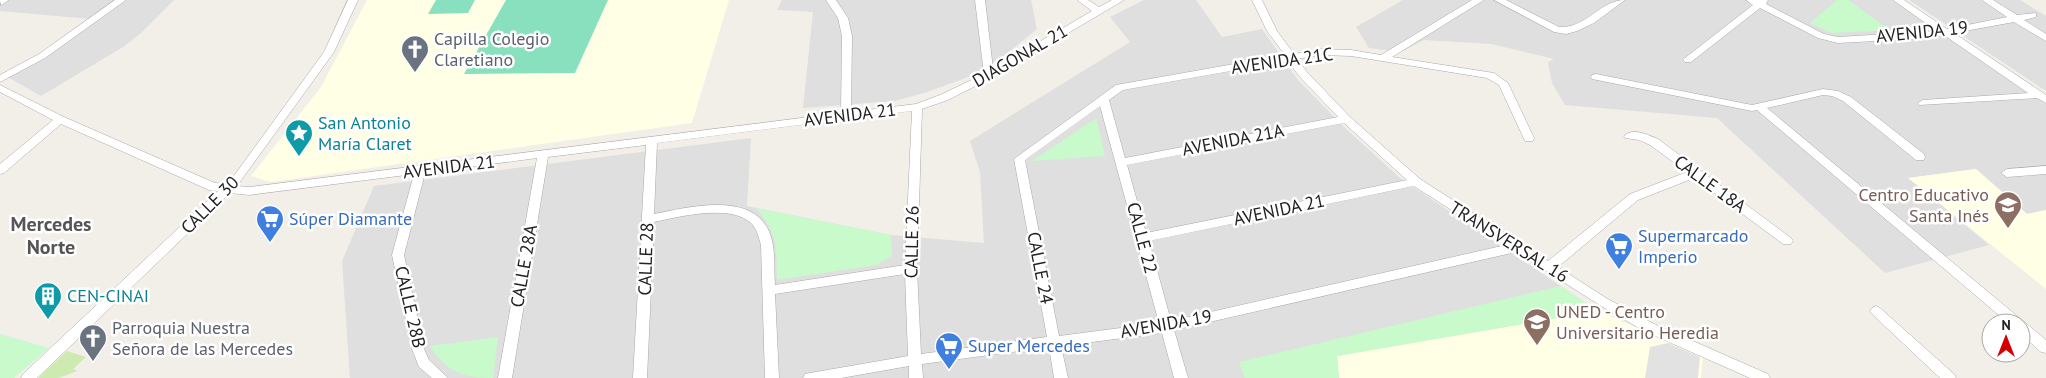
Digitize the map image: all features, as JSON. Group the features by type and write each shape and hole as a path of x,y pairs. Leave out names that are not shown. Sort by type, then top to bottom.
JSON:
{"street":[{"path":"0,79 42,56 122,0"},
{"name":"CALLE 30","path":"28,378 227,189 329,52 353,0"},
{"path":"831,0 843,18 847,36 846,114"},
{"path":"980,0 989,75"},
{"path":"1082,0 1098,11"},
{"name":"DIAGONAL 21","path":"917,107 940,100 989,75 1119,0"},
{"name":"TRANSVERSAL 16","path":"1257,0 1272,31 1303,74 1346,119 1416,182 1517,247 1648,327 1763,378"},
{"path":"1383,58 1479,0"},
{"path":"1499,0 1557,30 1567,32 1576,29 1620,0"},
{"path":"1898,0 2042,98"},
{"path":"1987,0 2046,38"},
{"path":"1688,60 1759,1"},
{"name":"AVENIDA 19","path":"1759,1 1830,39 1945,32 2033,15"},
{"name":"AVENIDA 21C","path":"1019,159 1120,87 1322,52 1383,58 1490,75 1503,82 1529,138"},
{"path":"1596,77 1752,108 1823,92 1834,93 1847,99 1920,157"},
{"name":"AVENIDA 21","path":"0,88 60,120 213,187 249,191 420,171 846,114 917,107"},
{"name":"CALLE 22","path":"1103,98 1180,378"},
{"path":"1923,103 2042,98"},
{"name":"CALLE 26","path":"916,378 910,269 917,107"},
{"path":"1760,107 2006,313"},
{"name":"AVENIDA 21A","path":"1121,162 1346,119"},
{"path":"0,170 60,120"},
{"name":"CALLE 18A","path":"1629,136 1641,136 1654,142 1787,241"},
{"name":"CALLE 28","path":"640,378 652,139"},
{"name":"CALLE 28A","path":"505,378 543,154"},
{"name":"CALLE 24","path":"1019,159 1061,378"},
{"path":"2007,173 2046,170"},
{"name":"CALLE 28B","path":"420,171 398,255 418,349 424,362 441,378"},
{"path":"1549,267 1634,197 1695,173"},
{"name":"AVENIDA 21","path":"1142,238 1416,182"},
{"path":"647,219 726,210 742,212 754,219 762,229 767,245 772,378"},
{"name":"AVENIDA 19","path":"810,378 914,360 1166,327 1517,247"},
{"path":"770,290 910,269"},
{"path":"1876,310 1949,378"},
{"path":"2031,335 2046,348"}],"shaded area":[{"path":"0,0 174,0 141,33 123,47 41,96 2,74 39,56 90,19 0,11"},
{"path":"367,0 729,0 692,123 271,182 251,176 321,87"},
{"path":"782,0 1031,0 1037,29 1005,55 971,76 927,92 895,101 803,108 813,12 777,10"},
{"path":"1144,0 1196,0 1222,37 1262,29 1298,80 1343,126 1400,178 1598,311 1337,356 1339,378 350,378 342,261 374,186 751,138 747,206 891,235 984,243 980,172 970,141 1130,42 1110,17"},
{"path":"1403,0 1893,0 2046,104 2046,210 2027,214 1976,169 1909,178 1989,245 1885,273 1717,118 1565,105 1552,83 1548,62 1554,59 1491,44 1424,40 1401,52 1369,48 1356,27"},
{"path":"1909,0 2020,0 2046,16 2046,91"},
{"name":"Centro Educativo Santa Inés","path":"1976,169 2027,214 2046,210 2046,289 1908,178"},
{"name":"UNED - Centro Universitario Heredia","path":"1598,311 1703,356 1701,378 1339,378 1337,356"},
{"path":"1668,343 1700,357 1698,378 1645,378 1650,347"}],"green space":[{"path":"436,0 475,0 468,13 428,14"},
{"path":"506,0 608,0 575,73 464,74"},
{"path":"1837,0 1848,0 1890,30 1832,33 1810,23"},
{"path":"1096,118 1105,156 1032,161"},
{"path":"756,208 891,235 892,256 876,265 777,280 775,241 769,226"},
{"path":"1561,286 1598,311 1337,356 1339,378 1245,378 1239,362"},
{"path":"0,334 49,348 14,378 0,378"},
{"path":"498,337 493,378 473,377 456,372 442,362 430,346"},
{"path":"67,351 86,357 73,369 77,371 59,378 38,378"}],"place":[{"name":"Capilla Colegio Claretiano","path":"415,73"},
{"name":"San Antonio María Claret","path":"299,157"},
{"name":"Centro Educativo Santa Inés","path":"2008,229"},
{"name":"Súper Diamante","path":"270,243"},
{"name":"Supermarcado Imperio","path":"1619,270"},
{"name":"CEN-CINAI","path":"48,320"},
{"name":"UNED - Centro Universitario Heredia","path":"1537,346"},
{"name":"Parroquia Nuestra Señora de las Mercedes","path":"93,362"},
{"name":"Super Mercedes","path":"949,370"}],"district":[{"name":"Mercedes Norte","path":"51,236"}]}
